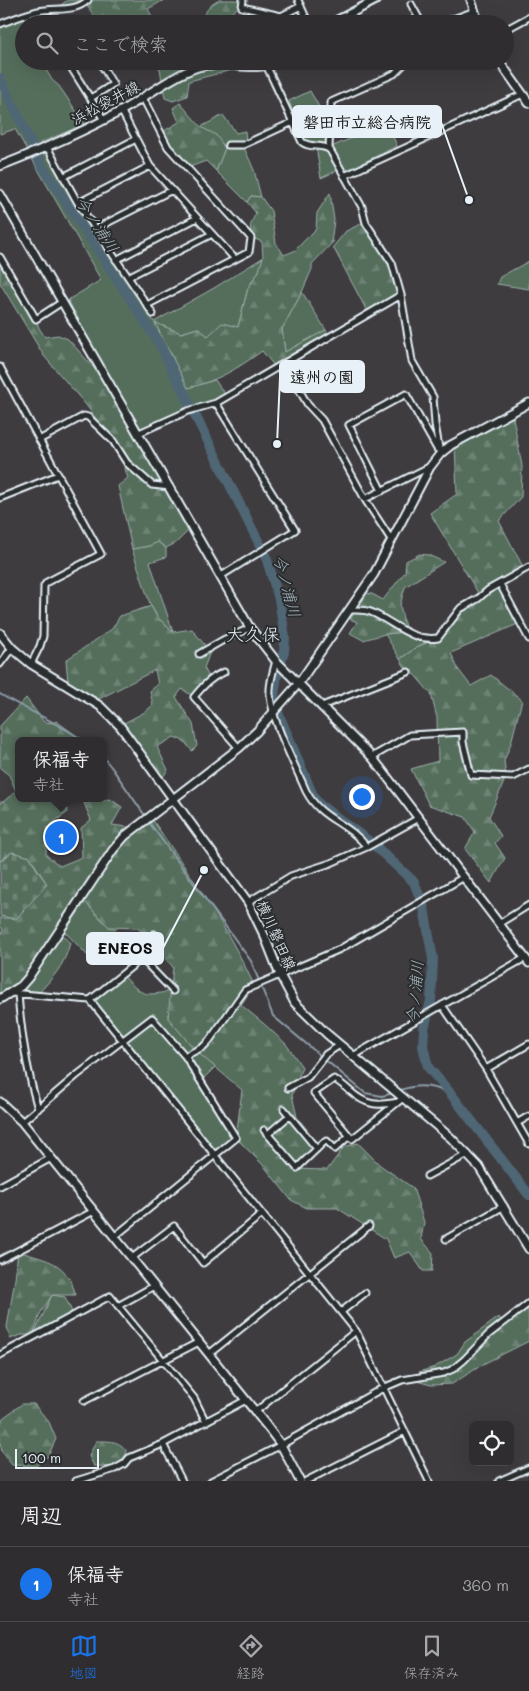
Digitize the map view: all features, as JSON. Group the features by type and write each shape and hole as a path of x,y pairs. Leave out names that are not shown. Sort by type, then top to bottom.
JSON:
{"street":[{"path":"28,15 40,11 73,9 88,0"},
{"path":"243,0 242,6 277,15"},
{"path":"298,0 305,15"},
{"path":"347,15 376,0"},
{"path":"470,0 476,15"},
{"path":"412,4 418,15"},
{"path":"283,15 301,6"},
{"path":"463,15 474,11"},
{"path":"514,25 529,17"},
{"path":"0,24 15,19"},
{"path":"74,70 104,120"},
{"path":"91,98 113,84 104,70"},
{"name":"浜松袋井線","path":"0,166 104,120 176,77 192,70"},
{"path":"268,70 302,142 305,145 329,148"},
{"path":"398,70 394,74 331,102 329,148 362,207 366,223 392,263 401,295 412,360 433,397 440,454"},
{"path":"506,70 529,103"},
{"path":"344,176 523,94"},
{"path":"143,98 168,147 252,238 249,252 146,305"},
{"path":"122,110 150,166 235,259"},
{"path":"228,145 243,144 293,122"},
{"path":"62,177 136,139"},
{"path":"46,147 78,203 153,314"},
{"path":"78,203 150,166"},
{"path":"95,229 172,190"},
{"path":"0,194 139,432 250,628 276,660 372,757 527,960 436,1008 353,1056"},
{"path":"116,260 198,218"},
{"path":"128,277 212,234"},
{"path":"0,258 36,319 62,302"},
{"path":"139,432 188,410 216,403 401,295"},
{"path":"284,364 308,405 322,420 365,499 392,541"},
{"path":"0,367 101,554 47,582 44,586 44,636 31,664"},
{"path":"382,491 349,425 406,394 440,454"},
{"path":"216,403 295,530 221,576"},
{"path":"38,1109 28,1077 15,994 28,978 113,850 125,836 142,822 239,748 273,714 299,683 374,574 430,467 440,454 451,445 529,403"},
{"path":"39,440 84,416 88,417 113,441 127,463 152,485 170,487"},
{"path":"365,499 430,467"},
{"path":"0,498 58,474"},
{"path":"350,610 372,612 416,636 429,639 438,638 460,609 529,567"},
{"path":"500,584 529,639"},
{"path":"199,654 225,639 250,628"},
{"name":"横川磐田線","path":"0,633 12,648 31,664 100,706 120,726 248,902 262,929 280,975 295,1002 311,1020 400,1100 451,1138 468,1154 480,1168 529,1249"},
{"path":"0,664 12,648"},
{"path":"276,660 270,685 273,714 306,792 312,803 324,814 352,833 368,847"},
{"path":"224,672 207,682 194,697 239,748"},
{"path":"322,706 408,672"},
{"path":"372,757 410,735 463,732 463,742 471,775 513,777 529,769"},
{"path":"248,902 291,876 331,863 368,847 419,818"},
{"path":"185,1056 203,1047 245,990 340,949 464,877"},
{"path":"500,923 529,905"},
{"path":"0,999 15,994 90,1000 161,943 154,934"},
{"path":"142,959 173,991"},
{"path":"90,1000 356,1331 429,1481"},
{"path":"442,1005 486,1069 529,1144"},
{"path":"22,1122 76,1076 152,1018 185,1056 236,1138 114,1237"},
{"path":"486,1069 529,1044"},
{"path":"288,1088 308,1077 326,1054 340,1045"},
{"path":"334,1079 338,1080 366,1103 386,1104 400,1100 352,1139 314,1093 334,1079"},
{"path":"0,1102 22,1122 246,1400 281,1445 300,1481"},
{"path":"284,1109 317,1149"},
{"path":"290,1116 266,1132 297,1168 324,1142 327,1141 334,1149 349,1136"},
{"path":"517,1123 529,1116"},
{"path":"427,1176 468,1154"},
{"path":"0,1186 51,1158"},
{"path":"446,1239 504,1206"},
{"path":"0,1260 94,1211"},
{"path":"132,1258 174,1226 203,1263 262,1214"},
{"path":"209,1354 309,1272 369,1226"},
{"path":"118,1306 154,1286"},
{"path":"341,1312 365,1293"},
{"path":"0,1355 110,1296 194,1398 206,1422"},
{"path":"211,1481 281,1445 383,1388 402,1380 444,1373 452,1369 488,1336 529,1303"},
{"path":"255,1412 356,1331"},
{"path":"84,1401 200,1342"},
{"path":"76,1481 115,1469 124,1464 129,1458 163,1444 246,1400"},
{"path":"306,1481 405,1431"},
{"path":"163,1444 182,1481"},
{"path":"499,1481 529,1468"}],"green space":[{"path":"68,0 164,0 148,9 151,15 94,15 87,6 55,9"},
{"path":"220,0 243,2 229,15 205,15 213,4"},
{"path":"49,10 52,15 32,15"},
{"path":"15,20 15,70 46,70 85,124 40,143 154,322 264,257 259,271 248,288 238,327 208,336 198,328 181,333 155,323 188,388 215,380 227,397 216,403 197,406 139,433 68,300 101,280 15,129 0,134 0,24"},
{"path":"160,70 232,70 189,81 187,96 173,101 165,98"},
{"path":"310,91 330,126 329,148 387,123 397,146 346,171 341,169 321,178 316,146 305,145 289,101"},
{"path":"180,103 201,127 216,135 225,148 216,171 206,161 187,168 165,142 164,131 179,122 173,108"},
{"path":"223,115 236,133 245,131 246,143 243,145 254,170 261,197 251,196 247,202 216,171 225,148 201,127"},
{"path":"330,193 334,220 331,243 334,241 312,264 312,269 302,292 282,329 285,352 326,330 331,337 276,368 262,351 226,374 209,382 188,388 155,323 181,333 198,328 208,336 222,323 238,327 248,288 259,271 263,257 262,242 253,238 250,228 256,213 247,202 251,196 261,197 271,211 276,243 284,255 294,251 316,229 317,213"},
{"path":"363,223 392,263 401,295 369,315 333,247 346,231"},
{"path":"0,260 45,337 58,335 68,339 94,368 139,432 188,531 176,543 166,548 158,542 149,546 132,549 118,486 128,478 118,448 86,405 44,356 0,283"},
{"path":"529,261 529,289 497,284 500,277"},
{"path":"302,292 326,330 285,352 282,329"},
{"path":"512,412 522,466 521,497 499,521 522,565 498,585 520,623 451,653 458,669 471,686 491,675 522,700 511,743 504,761 506,777 489,817 501,836 495,843 505,858 491,883 465,849 475,832 465,817 429,805 411,769 438,761 437,718 431,694 414,674 409,674 400,659 417,647 438,638 460,609 478,593 430,513 457,494 455,444"},
{"path":"158,542 166,548 166,557 150,562 173,632 158,618 150,604 132,549 149,546"},
{"path":"420,554 428,555 444,562 405,587 400,605 406,632 385,634 363,640 350,633 357,622 350,619 367,593 383,600 405,572 406,561"},
{"path":"151,606 157,617 173,632 192,629 210,652 204,668 210,679 194,697 182,689 176,697 193,724 197,746 192,751 184,741 174,737 157,747 168,770 162,778 124,723 145,712 153,705 150,691 158,684 155,670 99,699 68,682 66,660 112,629 120,616"},
{"path":"404,632 413,638 429,641 400,659 385,634"},
{"path":"26,698 44,722 53,723 56,721 78,737 15,737 15,789 9,775 0,768 0,726"},
{"path":"15,792 15,802 64,802 68,812 47,827 46,855 60,866 82,857 81,828 91,820 84,803 107,802 107,799 110,799 122,807 112,825 135,828 150,816 232,941 254,985 241,1005 286,1044 302,1067 292,1095 297,1117 317,1142 307,1159 294,1169 327,1170 344,1147 358,1143 380,1165 413,1188 424,1222 421,1239 433,1253 432,1271 423,1271 410,1252 394,1258 386,1239 337,1208 307,1208 291,1200 264,1166 236,1138 242,1090 196,1051 168,1018 173,967 138,928 109,927 85,902 84,896 23,984 0,998 0,937 3,929 0,927 0,918 12,918 34,899 47,884 30,857 12,852 0,861 0,802 3,802"},
{"path":"12,852 30,857 47,884 16,919 0,916 0,862"},
{"path":"85,902 109,927 118,927 89,957 65,932"},
{"path":"61,933 70,943 65,959 57,971 36,996 21,992"},
{"path":"122,974 139,991 144,993 155,994 173,991 168,1018 215,1067 201,1081 236,1138 215,1156 90,1000"},
{"path":"18,1251 55,1264 67,1275 76,1295 52,1295 40,1314 33,1335 21,1335 10,1339 7,1327"},
{"path":"52,1295 65,1297 73,1314 34,1334"},
{"path":"528,1308 529,1341 485,1363 452,1384 431,1385 413,1380 447,1374 468,1362 490,1337"},
{"path":"499,1317 501,1320 448,1369 426,1373 419,1372 435,1367 457,1354 465,1342"},
{"path":"22,1404 34,1404 49,1422 56,1439 48,1456 36,1466 12,1465 2,1452 0,1427 3,1418"},
{"path":"96,1441 118,1443 124,1448 127,1452 120,1467 94,1466 89,1456"}],"waterway":[{"name":"今ノ浦川","path":"0,78 41,164 159,343 266,557 279,599 285,637 284,652 277,675 273,701 314,798 320,805 374,845 414,882 424,908 433,959 431,1001 424,1029 423,1046 428,1067 529,1195"},
{"path":"0,694 78,737"},
{"path":"107,762 146,817"},
{"path":"148,821 251,961 273,1016 365,1093 382,1096 390,1094"},
{"path":"401,1090 427,1086 451,1094"}],"place":[{"name":"磐田市立総合病院","path":"469,200"},
{"name":"遠州の園","path":"277,444"},
{"name":"保福寺","path":"61,837"},
{"name":"ENEOS","path":"204,870"}],"district":[{"name":"大久保","path":"253,634"}]}
